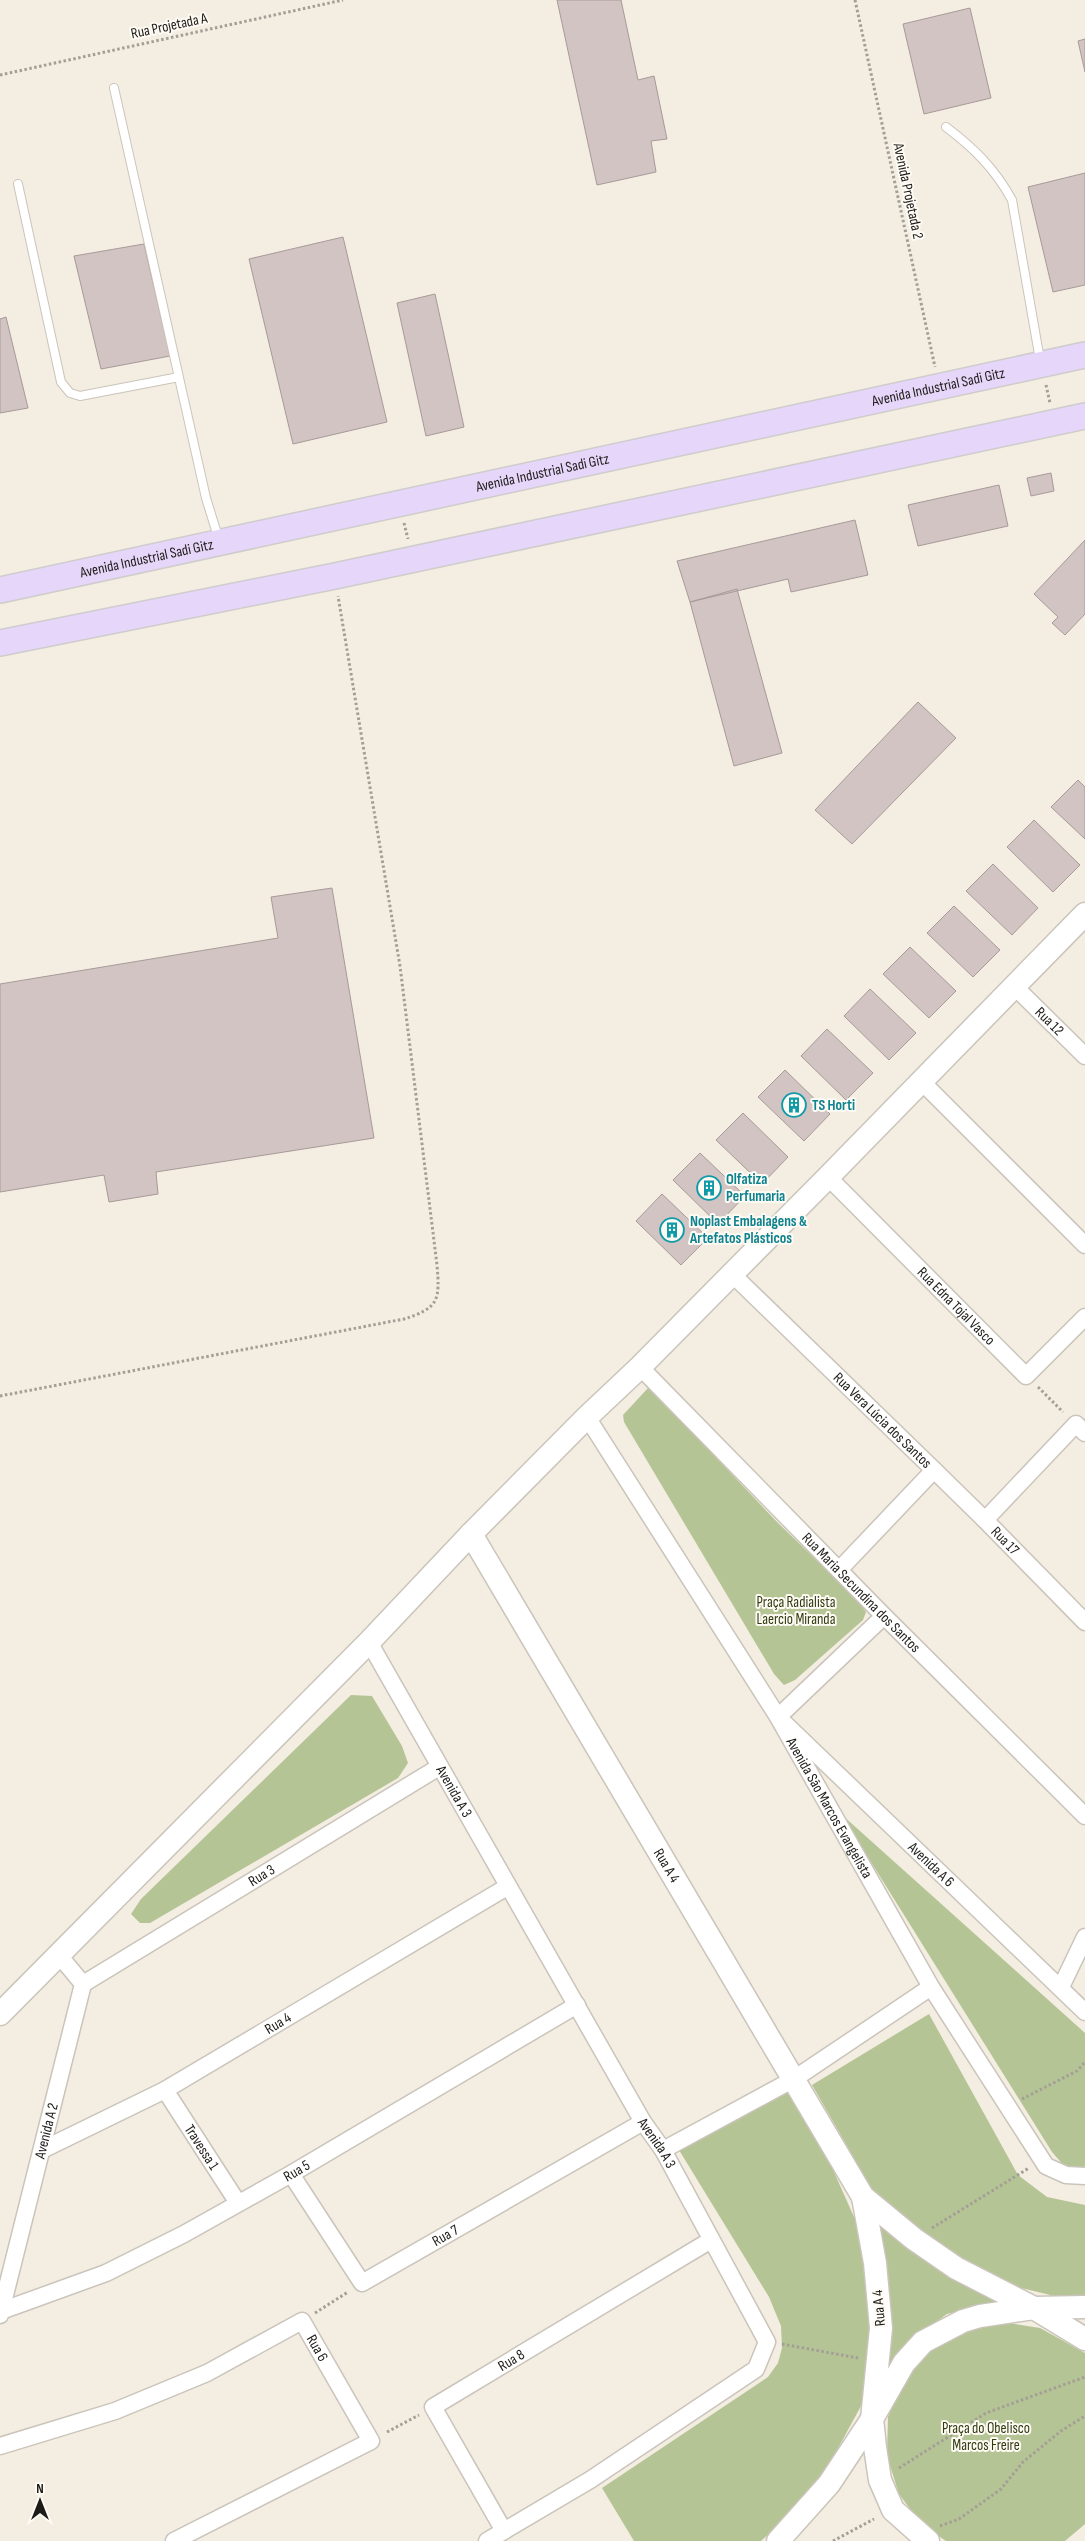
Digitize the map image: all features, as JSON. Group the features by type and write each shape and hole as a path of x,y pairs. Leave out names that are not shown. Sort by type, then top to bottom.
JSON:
{"main road":[{"name":"Avenida Industrial Sadi Gitz","path":"0,590 1085,355"},
{"path":"0,643 335,576 1085,416"}],"street":[{"path":"0,2014 368,1642 471,1534 587,1417 640,1367 1085,914"},
{"name":"Rua 12","path":"1014,986 1085,1056"},
{"path":"921,1081 1085,1244"},
{"name":"Rua Edna Tojal Vasco","path":"828,1177 1026,1376"},
{"name":"Rua Vera Lúcia dos Santos","path":"732,1274 934,1470 840,1570"},
{"path":"1026,1376 1085,1317"},
{"name":"Rua Maria Secundina dos Santos","path":"640,1367 884,1616 1085,1816"},
{"name":"Avenida São Marcos Evangelista","path":"587,1417 778,1717 931,1987 1046,2166 1066,2175 1085,2176"},
{"name":"Rua 17","path":"1080,1429 984,1520 1085,1622"},
{"path":"934,1470 984,1520"},
{"name":"Rua A 4","path":"471,1534 863,2196 914,2240 956,2268 1034,2308 1085,2339"},
{"path":"778,1717 884,1616"},
{"name":"Avenida A 3","path":"368,1642 643,2122 663,2150 767,2342"},
{"name":"Avenida A 6","path":"778,1717 1085,2012"},
{"name":"Rua 3","path":"83,1984 439,1767"},
{"name":"Rua 4","path":"42,2150 165,2090 507,1887"},
{"path":"1061,1987 1085,1937"},
{"path":"58,1954 83,1984"},
{"name":"Avenida A 2","path":"1,2313 83,1984"},
{"path":"663,2150 794,2079 931,1987"},
{"name":"Rua 5","path":"1,2313 106,2273 238,2203 291,2174 577,2005"},
{"name":"Travessa 1","path":"165,2090 238,2203"},
{"name":"Rua 7","path":"362,2283 643,2122"},
{"path":"291,2174 362,2283"},
{"name":"Rua A 4","path":"863,2196 874,2263 880,2318 879,2362 872,2419"},
{"name":"Rua 8","path":"432,2407 712,2240"},
{"path":"778,2541 829,2484 872,2419 904,2363 923,2342 963,2321 980,2316 1034,2308 1085,2307"},
{"name":"Rua 6","path":"0,2446 115,2411 198,2377 302,2321 371,2441"},
{"path":"487,2541 590,2480 756,2369 767,2342"},
{"path":"432,2407 504,2531"},
{"path":"872,2419 880,2480 892,2510 923,2538"},
{"path":"174,2541 371,2441"}],"lane":[{"path":"114,88 206,498 219,542"},
{"path":"946,127 974,148 1001,180 1012,200 1041,365"},
{"path":"18,184 61,382 70,393 80,396 179,377"}],"path":[{"name":"Rua Projetada A","path":"0,74 343,0"},
{"name":"Avenida Projetada 2","path":"855,0 939,387"},
{"path":"1041,365 1055,422"},
{"path":"400,503 412,559"},
{"path":"0,1396 404,1319 422,1313 433,1306 437,1298 437,1266 400,966 335,576"},
{"path":"1026,1376 1080,1429"},
{"path":"1008,2107 1077,2071 1085,2062"},
{"path":"914,2240 1042,2159"},
{"path":"302,2321 362,2283"},
{"path":"767,2342 879,2362"},
{"path":"880,2480 986,2413 1085,2377"},
{"path":"371,2441 432,2407"},
{"path":"923,2538 958,2519 1001,2489 1024,2462 1061,2432 1085,2416"},
{"path":"833,2541 892,2510"}],"green space":[{"name":"Praça Radialista Laercio Miranda","path":"649,1387 778,1523 858,1600 866,1612 863,1620 795,1680 784,1685 774,1674 624,1422 623,1415"},
{"path":"351,1695 372,1696 402,1746 408,1763 398,1778 150,1923 140,1923 131,1914 141,1899"},
{"path":"841,1814 1085,2033 1085,2166 1081,2168 1065,2167 1052,2152"},
{"path":"929,2014 1018,2175 1047,2197 1085,2205 1085,2298 1063,2298 1001,2283 944,2255 877,2198 812,2085"},
{"path":"793,2089 858,2226 869,2272 871,2376 861,2406 818,2485 789,2516 761,2541 634,2541 602,2488 768,2377 778,2363 782,2348 781,2326 769,2297 679,2150"},
{"path":"872,2213 974,2290 1001,2301 947,2314 907,2343 886,2372"},
{"name":"Praça do Obelisco Marcos Freire","path":"1001,2322 1040,2328 1085,2353 1085,2524 1065,2541 946,2541 922,2525 899,2494 887,2456 888,2417 902,2380 928,2350 962,2330"}],"building":[{"path":"557,0 621,0 638,80 654,76 667,139 651,141 656,172 597,185"},
{"path":"970,8 991,98 924,114 903,24"},
{"path":"1085,39 1085,72 1078,41"},
{"path":"1085,173 1085,285 1053,292 1028,187"},
{"path":"343,237 387,422 293,444 249,259"},
{"path":"144,244 170,356 101,369 74,256"},
{"path":"435,294 464,427 426,436 397,303"},
{"path":"6,317 28,408 0,413 0,319"},
{"path":"1051,473 1054,491 1031,496 1027,478"},
{"path":"999,485 1008,526 918,546 908,505"},
{"path":"855,520 868,575 791,592 788,579 690,602 677,561"},
{"path":"1085,540 1085,614 1065,635 1052,623 1058,617 1034,594"},
{"path":"737,589 782,753 734,766 690,602"},
{"path":"918,702 956,738 852,844 815,810"},
{"path":"1078,780 1085,787 1085,839 1051,807"},
{"path":"1034,820 1080,865 1053,892 1007,847"},
{"path":"993,864 1038,908 1012,935 966,891"},
{"path":"332,888 374,1138 156,1172 158,1194 109,1202 104,1175 0,1192 0,984 278,938 271,897"},
{"path":"954,906 1000,950 973,977 927,933"},
{"path":"910,947 956,991 929,1018 883,974"},
{"path":"870,989 916,1033 889,1060 844,1016"},
{"path":"827,1029 873,1073 846,1100 801,1056"},
{"name":"TS Horti","path":"785,1070 830,1114 804,1141 758,1097"},
{"path":"743,1113 788,1157 762,1184 716,1140"},
{"name":"Olfatiza Perfumaria","path":"700,1153 745,1196 718,1224 673,1180"},
{"name":"Noplast Embalagens & Artefatos Plásticos","path":"662,1194 708,1238 681,1265 636,1221"}],"place":[{"name":"TS Horti","path":"794,1105"},
{"name":"Olfatiza Perfumaria","path":"709,1188"},
{"name":"Noplast Embalagens & Artefatos Plásticos","path":"672,1230"}]}
